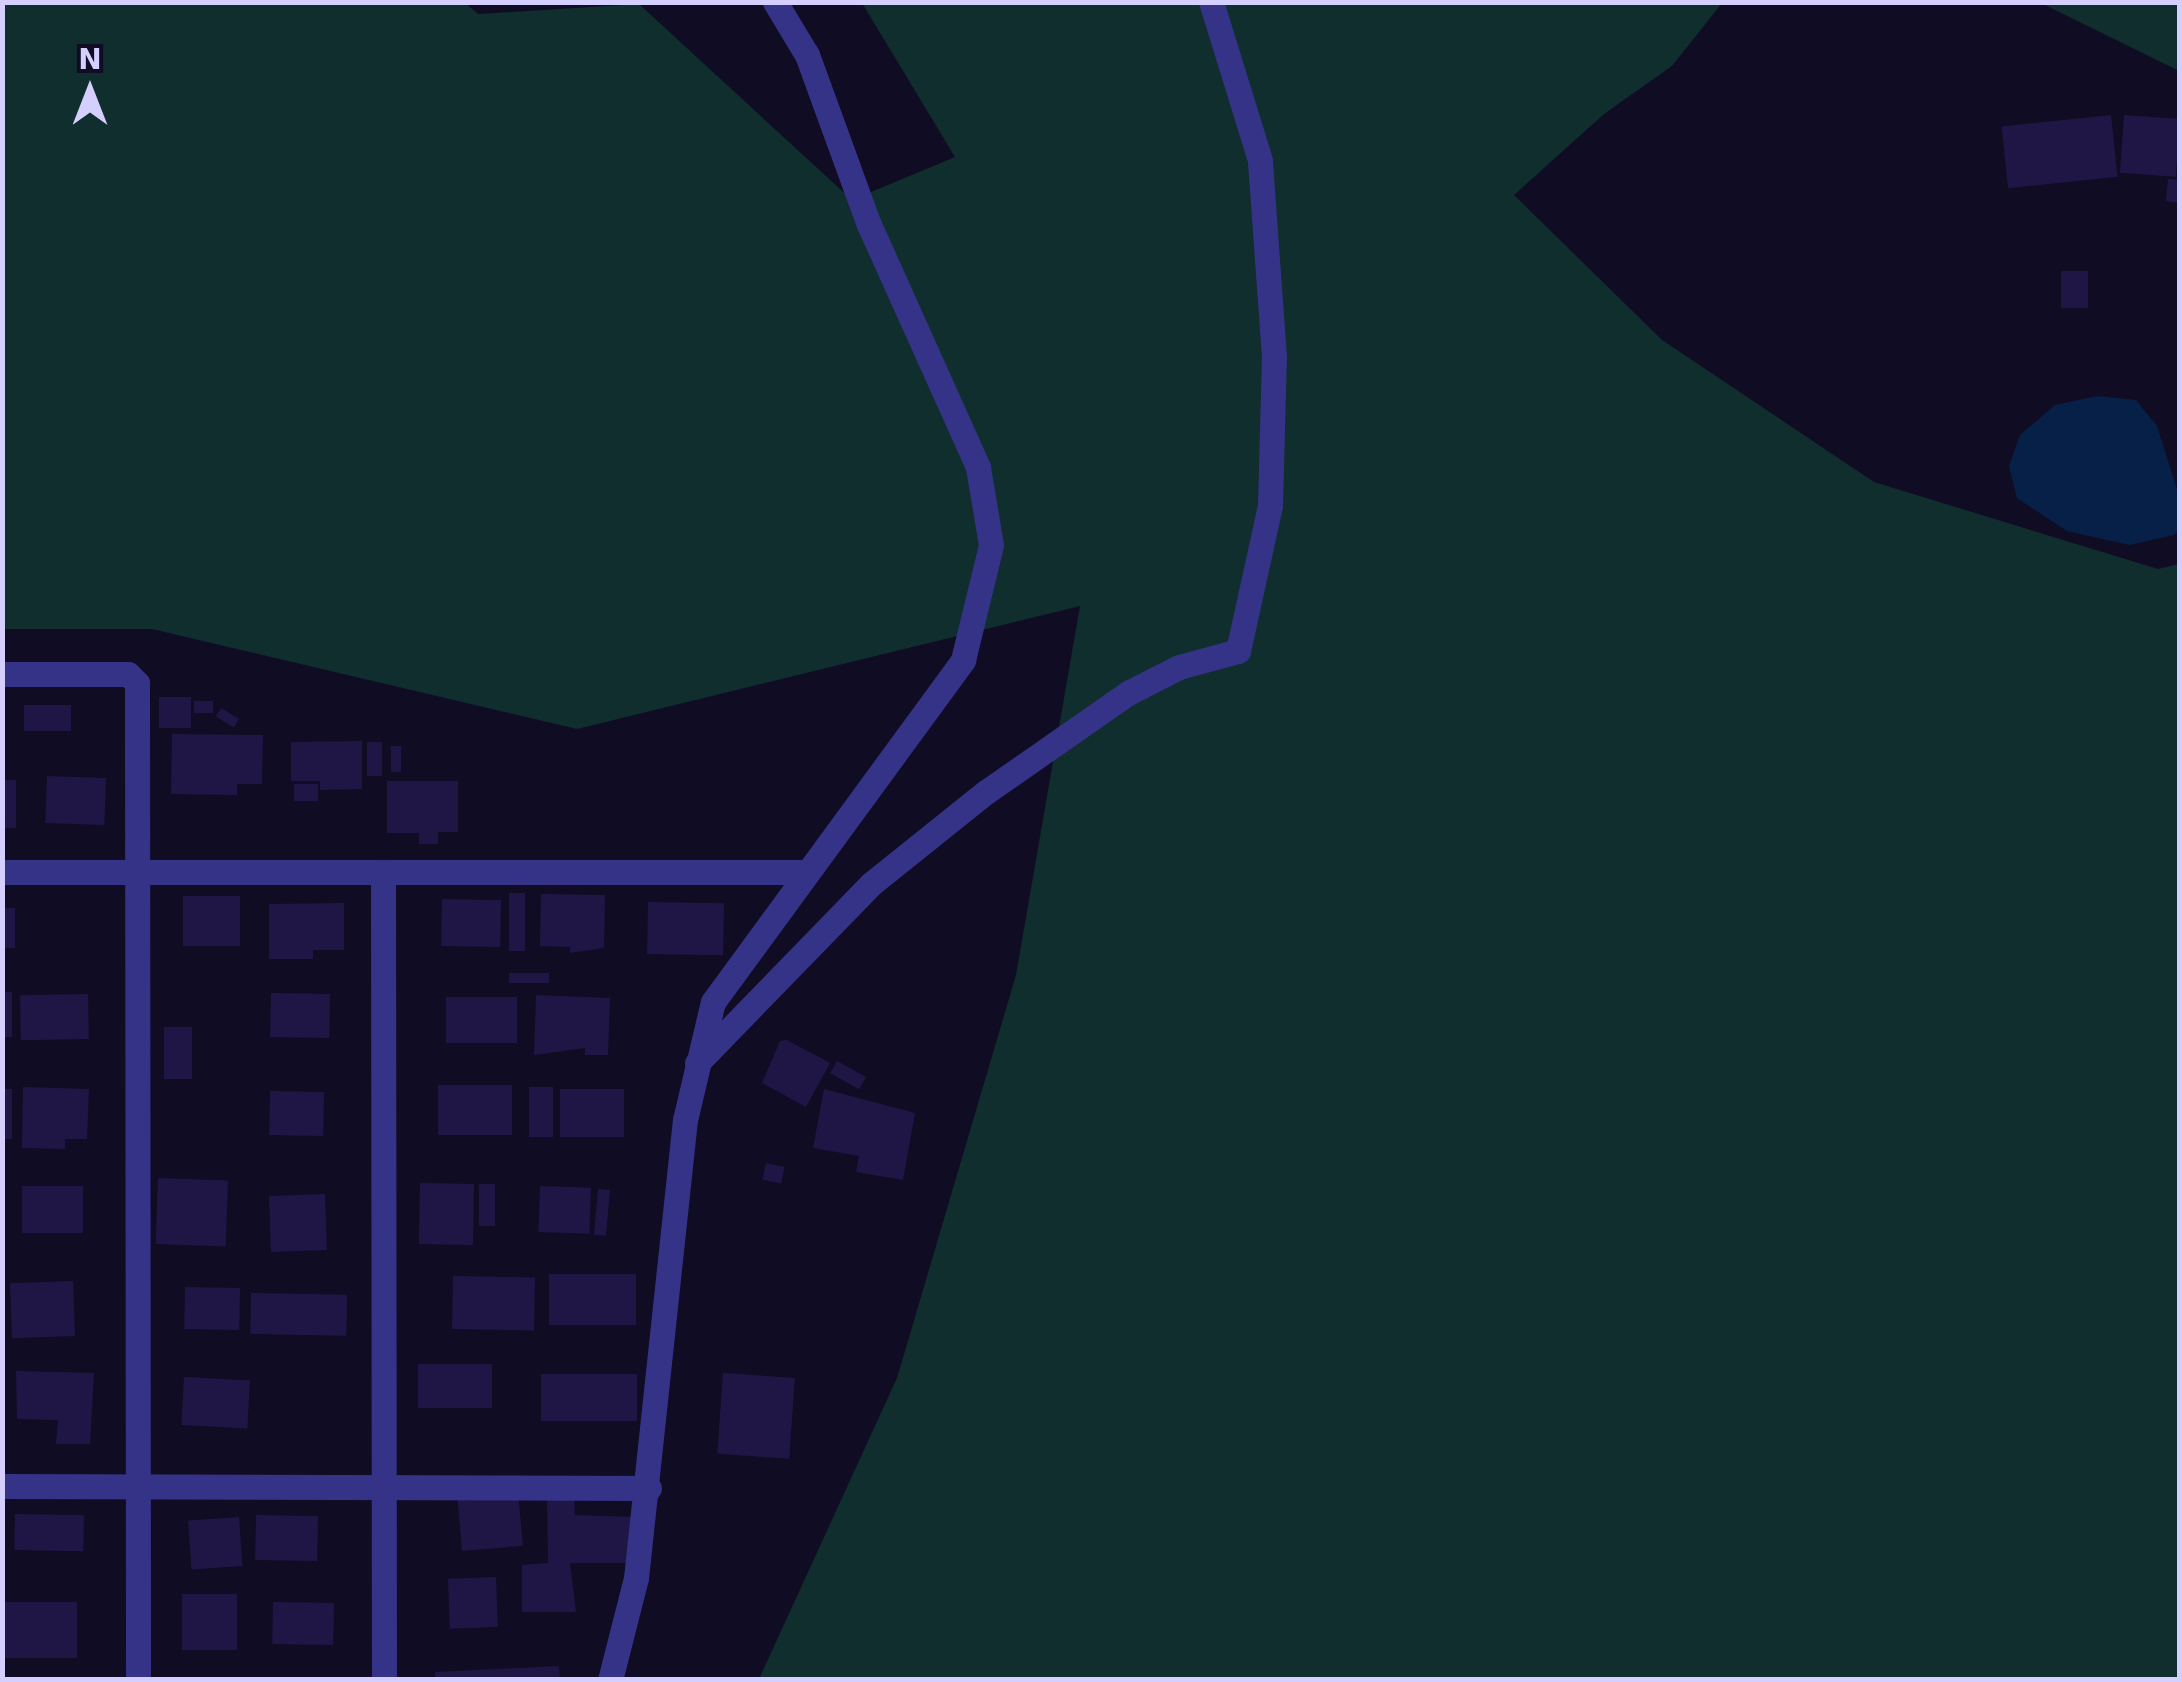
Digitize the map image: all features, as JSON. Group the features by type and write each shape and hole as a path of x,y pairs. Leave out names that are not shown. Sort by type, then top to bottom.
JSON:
{"street":[{"path":"610,1680 636,1578 649,1488 685,1120 713,1002 963,660 991,545 978,467 869,225 807,55 775,2"},
{"path":"698,1063 871,884 986,792 1128,692 1180,666 1238,651 1270,506 1274,357 1260,160 1211,2"},
{"path":"2,674 128,674 137,683 138,1680"},
{"path":"2,872 806,872"},
{"path":"383,872 384,1680"},
{"path":"2,1486 384,1492 649,1488"}],"green space":[{"path":"464,2 478,14 639,4 852,200 955,157 862,3 1722,3 1672,66 1604,114 1514,195 1662,340 1874,482 2158,569 2179,564 2179,1679 759,1679 897,1378 1016,975 1080,606 577,729 152,629 3,629 2,3"},
{"path":"2041,3 2179,3 2179,71"}],"water":[{"path":"2098,396 2136,400 2157,426 2179,496 2179,530 2174,535 2129,545 2067,531 2017,498 2009,466 2020,435 2055,405"}],"building":[{"path":"2111,115 2117,177 2008,188 2002,126"},
{"path":"2124,115 2180,119 2176,177 2120,173"},
{"path":"2168,179 2180,180 2180,203 2166,201"},
{"path":"2061,271 2088,271 2088,308 2061,308"},
{"path":"159,697 191,697 191,728 159,728"},
{"path":"194,701 213,701 213,713 194,713"},
{"path":"24,705 71,705 71,731 24,731"},
{"path":"221,708 239,719 234,727 216,717"},
{"path":"172,734 263,735 262,784 237,784 237,795 171,794"},
{"path":"362,741 362,789 320,790 320,781 291,781 291,742"},
{"path":"367,742 382,742 382,776 367,776"},
{"path":"391,746 401,746 401,772 391,772"},
{"path":"47,776 106,778 104,825 45,823"},
{"path":"2,780 16,780 16,828 2,828"},
{"path":"387,781 458,781 458,832 438,832 438,844 419,844 419,833 387,833"},
{"path":"294,784 318,784 318,801 294,801"},
{"path":"509,893 525,893 525,951 509,951"},
{"path":"541,894 605,895 604,948 570,953 570,947 540,946"},
{"path":"183,896 240,896 240,946 183,946"},
{"path":"442,899 501,900 500,947 441,946"},
{"path":"648,902 724,903 723,955 647,954"},
{"path":"344,903 344,950 313,950 313,959 269,959 269,904"},
{"path":"2,908 15,908 15,948 2,948"},
{"path":"509,973 549,973 549,983 509,983"},
{"path":"2,992 12,992 12,1037 2,1037"},
{"path":"271,993 330,994 329,1038 270,1037"},
{"path":"88,994 89,1039 21,1040 20,995"},
{"path":"536,995 610,998 608,1055 585,1055 585,1048 534,1055"},
{"path":"446,997 517,997 517,1043 446,1043"},
{"path":"164,1027 192,1027 192,1079 164,1079"},
{"path":"787,1040 830,1063 806,1107 762,1083 780,1041"},
{"path":"837,1061 866,1077 859,1089 830,1073"},
{"path":"438,1085 512,1085 512,1135 438,1135"},
{"path":"23,1087 89,1089 87,1139 65,1139 65,1149 22,1148"},
{"path":"529,1087 553,1087 553,1137 529,1137"},
{"path":"2,1089 12,1089 12,1139 2,1139"},
{"path":"560,1089 624,1089 624,1137 560,1137"},
{"path":"824,1089 915,1113 903,1180 856,1172 859,1156 813,1148"},
{"path":"270,1091 324,1092 323,1136 269,1135"},
{"path":"766,1163 785,1167 781,1184 762,1180"},
{"path":"158,1178 228,1180 226,1246 156,1244"},
{"path":"420,1183 474,1184 473,1245 419,1244"},
{"path":"479,1184 495,1184 495,1226 479,1226"},
{"path":"22,1186 83,1186 83,1233 22,1233"},
{"path":"540,1186 591,1188 589,1234 538,1232"},
{"path":"598,1189 610,1190 606,1236 594,1235"},
{"path":"325,1194 327,1250 271,1252 269,1196"},
{"path":"549,1274 636,1274 636,1325 549,1325"},
{"path":"453,1276 535,1277 534,1330 452,1329"},
{"path":"73,1281 75,1336 12,1338 10,1283"},
{"path":"185,1287 240,1288 239,1330 184,1329"},
{"path":"251,1293 347,1295 346,1336 250,1334"},
{"path":"418,1364 492,1364 492,1408 418,1408"},
{"path":"16,1371 94,1373 90,1444 56,1444 58,1420 17,1419"},
{"path":"723,1373 795,1378 789,1459 717,1454"},
{"path":"541,1374 637,1374 637,1421 541,1421"},
{"path":"184,1377 250,1380 247,1428 181,1425"},
{"path":"518,1491 523,1546 462,1551 457,1496"},
{"path":"547,1493 574,1494 575,1515 633,1517 634,1563 570,1563 576,1612 522,1612 522,1565 548,1563"},
{"path":"15,1514 84,1515 83,1551 14,1550"},
{"path":"256,1515 318,1516 317,1561 255,1560"},
{"path":"239,1517 242,1566 192,1569 188,1521"},
{"path":"496,1577 498,1627 450,1629 448,1579"},
{"path":"182,1594 237,1594 237,1650 182,1650"},
{"path":"4,1602 77,1602 77,1658 4,1658"},
{"path":"273,1602 334,1603 333,1645 272,1644"},
{"path":"559,1666 560,1680 435,1680 435,1672"}]}
